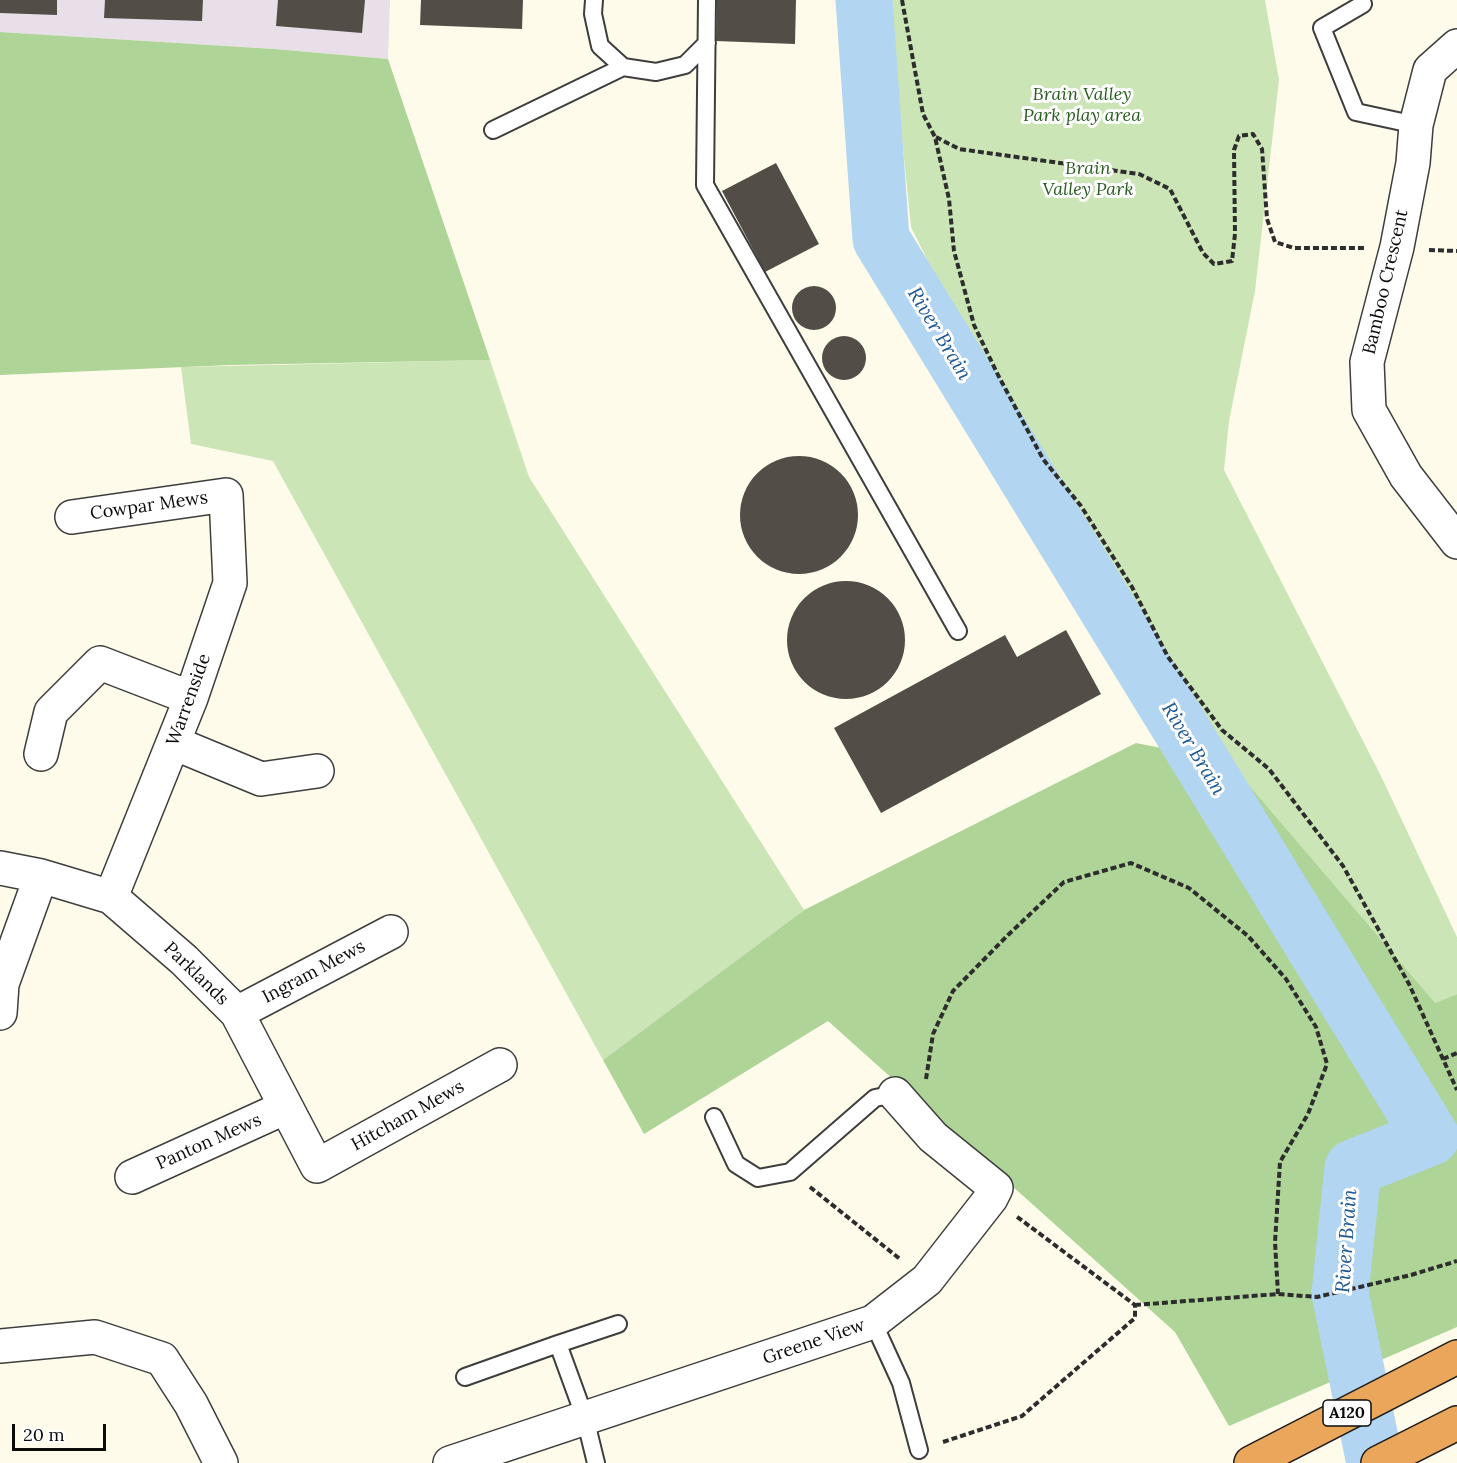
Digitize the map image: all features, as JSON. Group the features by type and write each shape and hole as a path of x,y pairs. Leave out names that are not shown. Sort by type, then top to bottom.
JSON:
{"highway":[{"name":"A120","path":"1251,1463 1450,1360"},
{"path":"1378,1463 1457,1423"}],"street":[{"name":"Bamboo Crescent","path":"1457,46 1430,70 1416,125 1413,163 1396,247 1367,362 1369,410 1406,476 1457,542"},
{"name":"Cowpar Mews","path":"72,517 226,495"},
{"name":"Warrenside","path":"111,897 174,743 230,583 226,495"},
{"path":"41,754 51,712 100,663 191,698"},
{"path":"174,743 261,779 317,771"},
{"name":"Parklands","path":"0,868 41,876 111,897 184,960 237,1013 317,1166"},
{"path":"0,1013 2,984 41,876"},
{"name":"Ingram Mews","path":"237,1013 391,932"},
{"name":"Hitcham Mews","path":"317,1166 500,1065"},
{"path":"895,1094 933,1137 996,1188 991,1198"},
{"name":"Panton Mews","path":"132,1177 286,1107"},
{"name":"Greene View","path":"450,1463 873,1322 927,1280 991,1198"},
{"path":"0,1346 95,1337 162,1359 191,1404 221,1463"}],"lane":[{"path":"594,0 593,14 600,46 623,67 656,72 685,65 706,42"},
{"path":"707,0 705,185 958,632"},
{"path":"1363,3 1322,28 1356,112 1416,125"},
{"path":"493,130 623,67"},
{"path":"714,1117 736,1164 758,1178 790,1172 875,1098 895,1094"},
{"path":"873,1322 901,1383 919,1450"},
{"path":"465,1377 618,1324"},
{"path":"558,1344 585,1418 596,1463"}],"path":[{"path":"902,0 923,114 935,137 949,199 954,251 974,325 998,375 1043,459 1081,506 1127,578 1168,657 1222,730 1269,769 1343,866 1409,984 1457,1090"},
{"path":"935,137 958,148 1139,174 1170,189 1203,254 1214,264 1232,261 1235,234 1234,150 1239,136 1253,134 1262,148 1267,219 1275,242 1294,248 1396,247"},
{"path":"927,1085 926,1075 933,1034 953,991 1064,882 1131,863 1189,888 1248,936 1286,980 1316,1027 1327,1064 1308,1114 1280,1162 1275,1242 1278,1294"},
{"path":"1443,1059 1457,1053"},
{"path":"790,1172 927,1280"},
{"path":"991,1198 1135,1305 1278,1294 1317,1298 1457,1261"},
{"path":"919,1450 1022,1416 1135,1318 1135,1305"}],"shaded area":[{"path":"0,0 390,0 388,59 274,49 0,32"}],"green space":[{"name":"Brain Valley Park","path":"888,0 1265,0 1279,80 1255,291 1229,421 1224,470 1381,776 1457,937 1457,994 1404,1016 1311,868 1171,687 1016,438 911,227"},
{"path":"0,32 274,49 388,59 490,360 230,365 0,375"},
{"path":"490,360 529,477 804,910 603,1060 273,461 191,444 181,367"},
{"path":"1136,743 1228,761 1435,1003 1457,994 1457,1327 1229,1426 1175,1332 828,1021 644,1134 603,1060 804,910"}],"building":[{"path":"0,0 57,0 57,15 0,13"},
{"path":"105,0 203,0 202,21 104,18"},
{"path":"278,0 365,0 362,33 276,26"},
{"path":"421,0 523,0 522,29 420,25"},
{"path":"717,0 796,0 795,44 716,41"},
{"path":"776,163 819,244 765,272 722,191"},
{"path":"814,286 822,287 830,292 835,300 835,316 830,324 822,329 814,330 806,329 798,324 793,316 792,308 793,300 798,292 806,287"},
{"path":"844,336 852,337 860,342 865,350 865,366 860,374 852,379 844,380 836,379 828,374 823,366 822,358 823,350 828,342 836,337"},
{"path":"799,456 832,466 848,482 858,515 848,548 832,564 799,574 766,564 750,548 740,515 750,482 766,466"},
{"path":"846,581 879,591 895,607 905,640 895,673 879,689 846,699 813,689 797,673 787,640 797,607 813,591"},
{"path":"1066,630 1101,694 881,813 834,728 1005,635 1017,657"}],"waterway":[{"name":"River Brain","path":"864,0 881,239 1431,1137 1353,1168 1340,1293 1375,1463"}],"park label":[{"name":"Brain Valley Park play area","path":"1082,106"}]}
